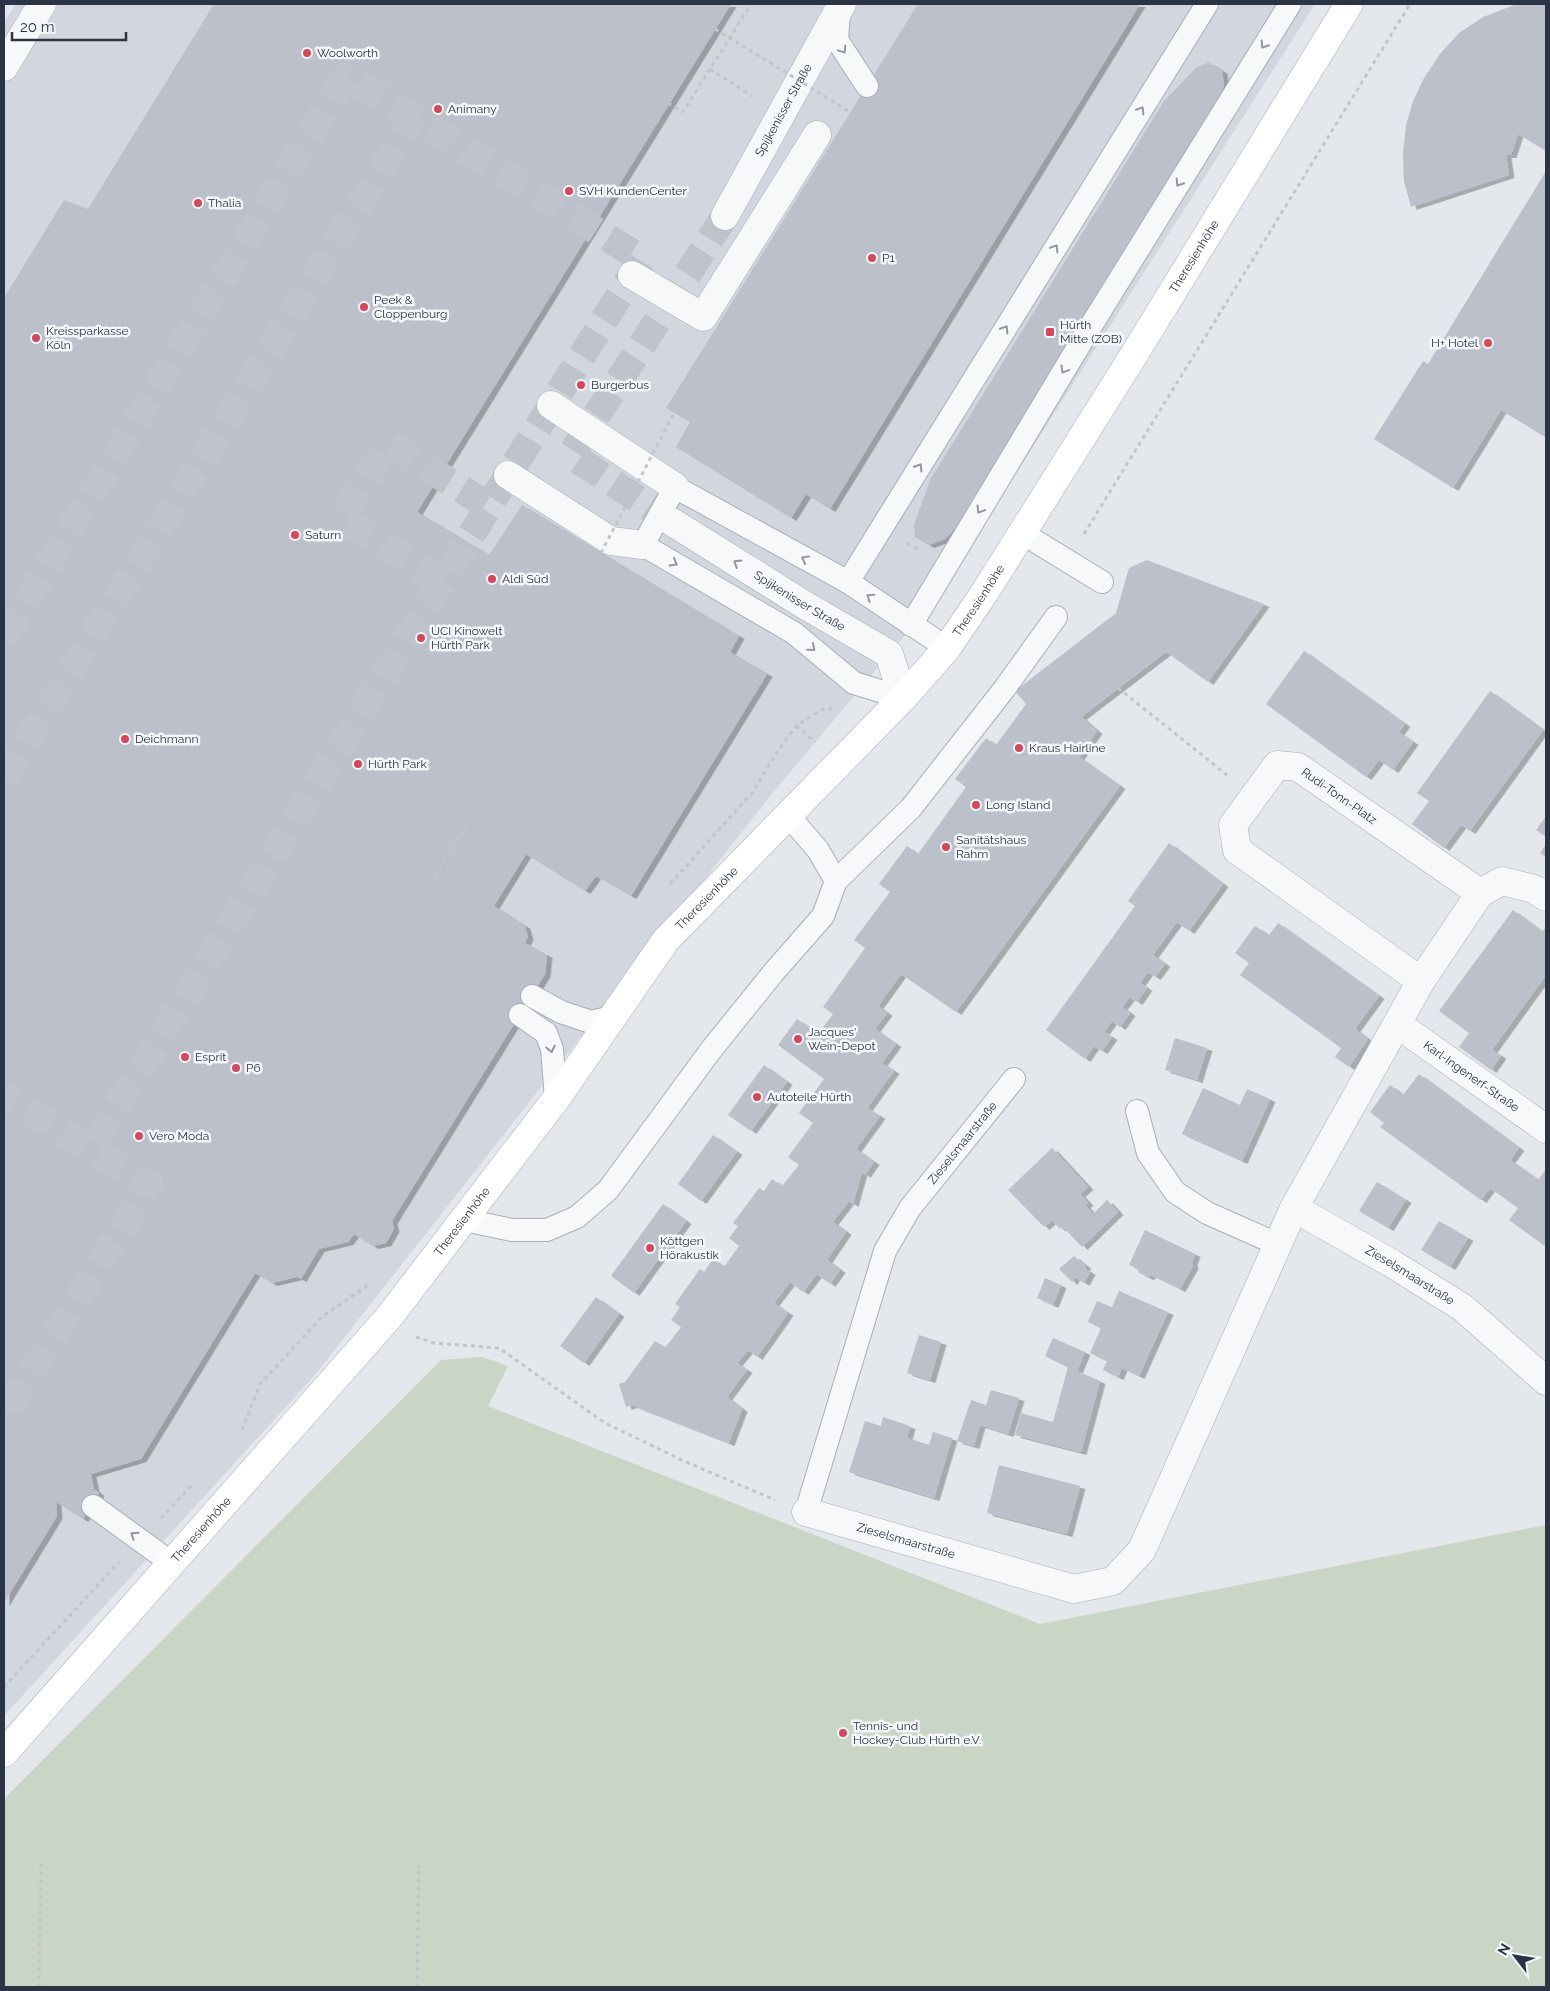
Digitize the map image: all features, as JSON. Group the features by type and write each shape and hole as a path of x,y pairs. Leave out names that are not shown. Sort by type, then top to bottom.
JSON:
{"street":[{"path":"4,67 42,4"},
{"name":"Theresienhöhe","path":"4,1753 173,1564 389,1317 556,1099 666,940 903,698 947,648 1022,534 1350,4"},
{"name":"Spijkenisser Straße","path":"725,216 840,7"},
{"path":"632,275 703,317 817,135"},
{"path":"551,405 675,488"},
{"path":"508,476 611,541 643,545"},
{"name":"Spijkenisser Straße","path":"672,522 803,604 890,654 903,698"},
{"name":"Rudi-Tonn-Platz","path":"1421,981 1237,850 1232,826 1277,766 1298,767 1480,893"},
{"path":"1294,1208 1421,981 1480,893 1502,881 1534,889 1546,897"},
{"name":"Karl-Ingenerf-Straße","path":"1397,1024 1546,1129"},
{"name":"Zieselsmaarstraße","path":"806,1512 1074,1589 1113,1581 1142,1550 1294,1208 1463,1308 1546,1381"}],"lane":[{"path":"848,582 1207,4"},
{"path":"911,625 1089,328 1290,4"},
{"path":"840,7 837,40 867,86"},
{"path":"903,698 854,683 794,632 643,545 675,488 848,582 947,648"},
{"path":"1022,534 1102,582"},
{"path":"464,1220 512,1230 547,1230 577,1217 608,1190 711,1050 773,973 823,916 836,881 911,808 1005,688 1056,617"},
{"path":"788,815 818,850 836,881"},
{"path":"532,996 561,1012 591,1022 612,1017"},
{"path":"520,1015 546,1033 552,1049 556,1099"},
{"name":"Zieselsmaarstraße","path":"806,1512 885,1252 910,1208 1014,1079"},
{"path":"1136,1111 1148,1153 1175,1192 1207,1213 1277,1244"},
{"path":"93,1506 173,1564"}],"path":[{"path":"668,103 683,112 751,4"},
{"path":"1067,561 1410,4"},
{"path":"715,29 850,112"},
{"path":"601,553 674,413"},
{"path":"1118,688 1253,796"},
{"path":"664,890 752,793 779,749 796,726"},
{"path":"435,876 468,822"},
{"path":"240,1434 260,1384 322,1317 373,1282"},
{"path":"420,1340 434,1343 499,1348 605,1423 686,1462 806,1512"},
{"path":"4,1687 196,1481"},
{"path":"39,1987 41,1860"},
{"path":"417,1987 419,1865"}],"shaded area":[{"name":"Hürth Park","path":"16,4 1315,4 938,596 770,796 314,1376 4,1716 4,22"}],"green space":[{"name":"Tennis- und Hockey-Club Hürth e.V.","path":"482,1357 508,1366 488,1406 1040,1624 1546,1525 1546,1987 4,1987 4,1799 441,1360"}],"building":[{"name":"Hürth Park","path":"214,4 731,4 417,512 489,555 522,505 739,636 730,652 767,674 631,896 596,876 585,891 526,854 494,906 525,926 528,937 525,943 547,955 545,974 392,1221 394,1229 386,1243 373,1246 354,1234 348,1242 319,1249 301,1279 297,1277 272,1283 255,1273 141,1459 91,1474 94,1489 99,1493 83,1519 56,1502 57,1516 4,1603 4,298 64,200 88,209"},
{"name":"P1","path":"918,4 1140,4 830,509 806,494 791,518 676,447 690,422 666,408"},
{"path":"1517,4 1546,4 1546,151 1518,134 1511,155 1506,155 1509,175 1411,207 1404,181 1403,154 1406,125 1413,101 1424,78 1440,54 1459,33 1483,17"},
{"path":"1209,62 1222,71 1224,85 1217,103 975,507 945,539 929,545 915,537 914,525 930,480 1164,101 1196,68"},
{"name":"H+ Hotel","path":"1546,171 1546,435 1545,437 1501,410 1453,488 1374,439 1423,361 1428,364"},
{"path":"1147,560 1264,604 1208,682 1166,652 1081,717 1097,731 1079,757 1120,786 956,1012 901,974 878,1006 887,1013 875,1029 896,1044 882,1063 894,1071 867,1108 880,1116 856,1149 874,1162 865,1175 862,1172 853,1204 849,1201 833,1222 846,1232 827,1260 840,1270 830,1284 817,1274 803,1292 790,1282 774,1303 788,1313 757,1357 748,1350 737,1363 747,1370 727,1397 742,1409 729,1443 632,1405 626,1407 619,1384 625,1382 655,1341 665,1348 681,1327 671,1320 680,1307 675,1304 700,1269 704,1272 713,1259 724,1267 739,1246 729,1238 738,1226 733,1223 759,1188 764,1191 772,1179 782,1186 799,1165 788,1157 813,1123 799,1113 824,1079 778,1045 797,1019 818,1034 833,1014 823,1007 865,948 854,940 890,892 879,884 907,846 918,854 966,787 955,779 986,738 996,745 1026,704 1015,691 1116,613 1129,568"},
{"path":"1304,651 1405,724 1399,732 1413,742 1393,770 1379,760 1366,777 1266,704"},
{"path":"1490,691 1543,730 1470,831 1461,825 1444,848 1412,824 1429,801 1417,793"},
{"path":"1546,816 1546,837 1536,830"},
{"path":"1169,843 1223,884 1189,931 1177,922 1153,955 1165,964 1155,977 1148,972 1140,983 1147,988 1137,1002 1130,997 1122,1007 1130,1013 1120,1027 1112,1021 1104,1032 1112,1037 1102,1051 1094,1046 1085,1059 1046,1030 1135,906 1128,901"},
{"path":"1546,844 1546,857 1540,853"},
{"path":"1513,910 1542,932 1546,927 1546,975 1492,1050 1501,1056 1491,1070 1459,1047 1469,1033 1439,1011"},
{"path":"1278,923 1379,996 1355,1029 1368,1039 1349,1067 1335,1057 1341,1048 1240,975 1249,963 1235,953 1255,926 1269,935"},
{"path":"1175,1038 1207,1048 1197,1080 1165,1070"},
{"path":"764,1065 787,1082 751,1131 728,1115"},
{"path":"1419,1074 1519,1148 1510,1160 1538,1180 1546,1169 1546,1247 1509,1220 1518,1208 1490,1188 1481,1200 1380,1127 1384,1123 1370,1112 1390,1085 1403,1095"},
{"path":"1203,1088 1240,1105 1247,1089 1270,1099 1242,1161 1182,1134"},
{"path":"713,1135 737,1152 701,1201 678,1184"},
{"path":"1052,1148 1088,1187 1080,1194 1088,1203 1085,1205 1093,1214 1107,1200 1118,1212 1082,1247 1062,1226 1060,1229 1052,1220 1044,1227 1008,1190"},
{"path":"1377,1182 1406,1200 1388,1228 1359,1211"},
{"path":"663,1204 686,1221 634,1293 611,1276"},
{"path":"1439,1221 1468,1238 1450,1267 1421,1250"},
{"path":"1145,1230 1195,1254 1192,1262 1193,1266 1180,1289 1151,1275 1148,1277 1139,1273 1138,1269 1129,1265"},
{"path":"1074,1256 1090,1272 1084,1283 1075,1277 1072,1282 1059,1269"},
{"path":"1045,1278 1061,1285 1053,1305 1037,1298"},
{"path":"1119,1291 1168,1312 1139,1376 1122,1368 1118,1377 1103,1370 1107,1361 1090,1353 1101,1328 1088,1322 1097,1301 1112,1307"},
{"path":"596,1297 619,1314 584,1363 560,1346"},
{"path":"919,1335 941,1342 930,1380 907,1373"},
{"path":"1053,1338 1085,1352 1077,1371 1100,1381 1081,1452 1015,1435 1021,1413 1053,1422 1068,1367 1045,1356"},
{"path":"991,1390 1019,1398 1008,1434 980,1425 974,1446 957,1441 971,1400 986,1405"},
{"path":"883,1417 910,1426 907,1438 929,1445 933,1432 952,1438 934,1498 849,1472 865,1421 881,1426"},
{"path":"999,1465 1080,1486 1067,1534 987,1513"}],"tunnel":[{"path":"4,638 346,76 642,259 91,1149 4,1095"},
{"path":"4,779 414,117"},
{"path":"672,522 571,455 725,216"},
{"path":"442,582 341,519 388,444 489,506"},
{"path":"4,1400 16,1397 149,1184 91,1149"}],"place":[{"name":"Woolworth","path":"307,53"},
{"name":"Animany","path":"438,109"},
{"name":"SVH KundenCenter","path":"569,191"},
{"name":"Thalia","path":"198,203"},
{"name":"P1","path":"872,258"},
{"name":"Peek & Cloppenburg","path":"364,307"},
{"name":"Hürth Mitte (ZOB)","path":"1050,332"},
{"name":"Kreissparkasse Köln","path":"36,338"},
{"name":"H+ Hotel","path":"1488,343"},
{"name":"Burgerbus","path":"581,385"},
{"name":"Saturn","path":"295,535"},
{"name":"Aldi Süd","path":"492,579"},
{"name":"UCI Kinowelt Hürth Park","path":"421,638"},
{"name":"Deichmann","path":"125,739"},
{"name":"Kraus Hairline","path":"1019,748"},
{"name":"Hürth Park","path":"358,764"},
{"name":"Long Island","path":"976,805"},
{"name":"Sanitätshaus Rahm","path":"946,847"},
{"name":"Jacques' Wein-Depot","path":"798,1039"},
{"name":"Esprit","path":"185,1057"},
{"name":"P6","path":"236,1068"},
{"name":"Autoteile Hürth","path":"757,1097"},
{"name":"Vero Moda","path":"139,1136"},
{"name":"Köttgen Hörakustik","path":"650,1248"},
{"name":"Tennis- und Hockey-Club Hürth e.V.","path":"843,1733"}]}
